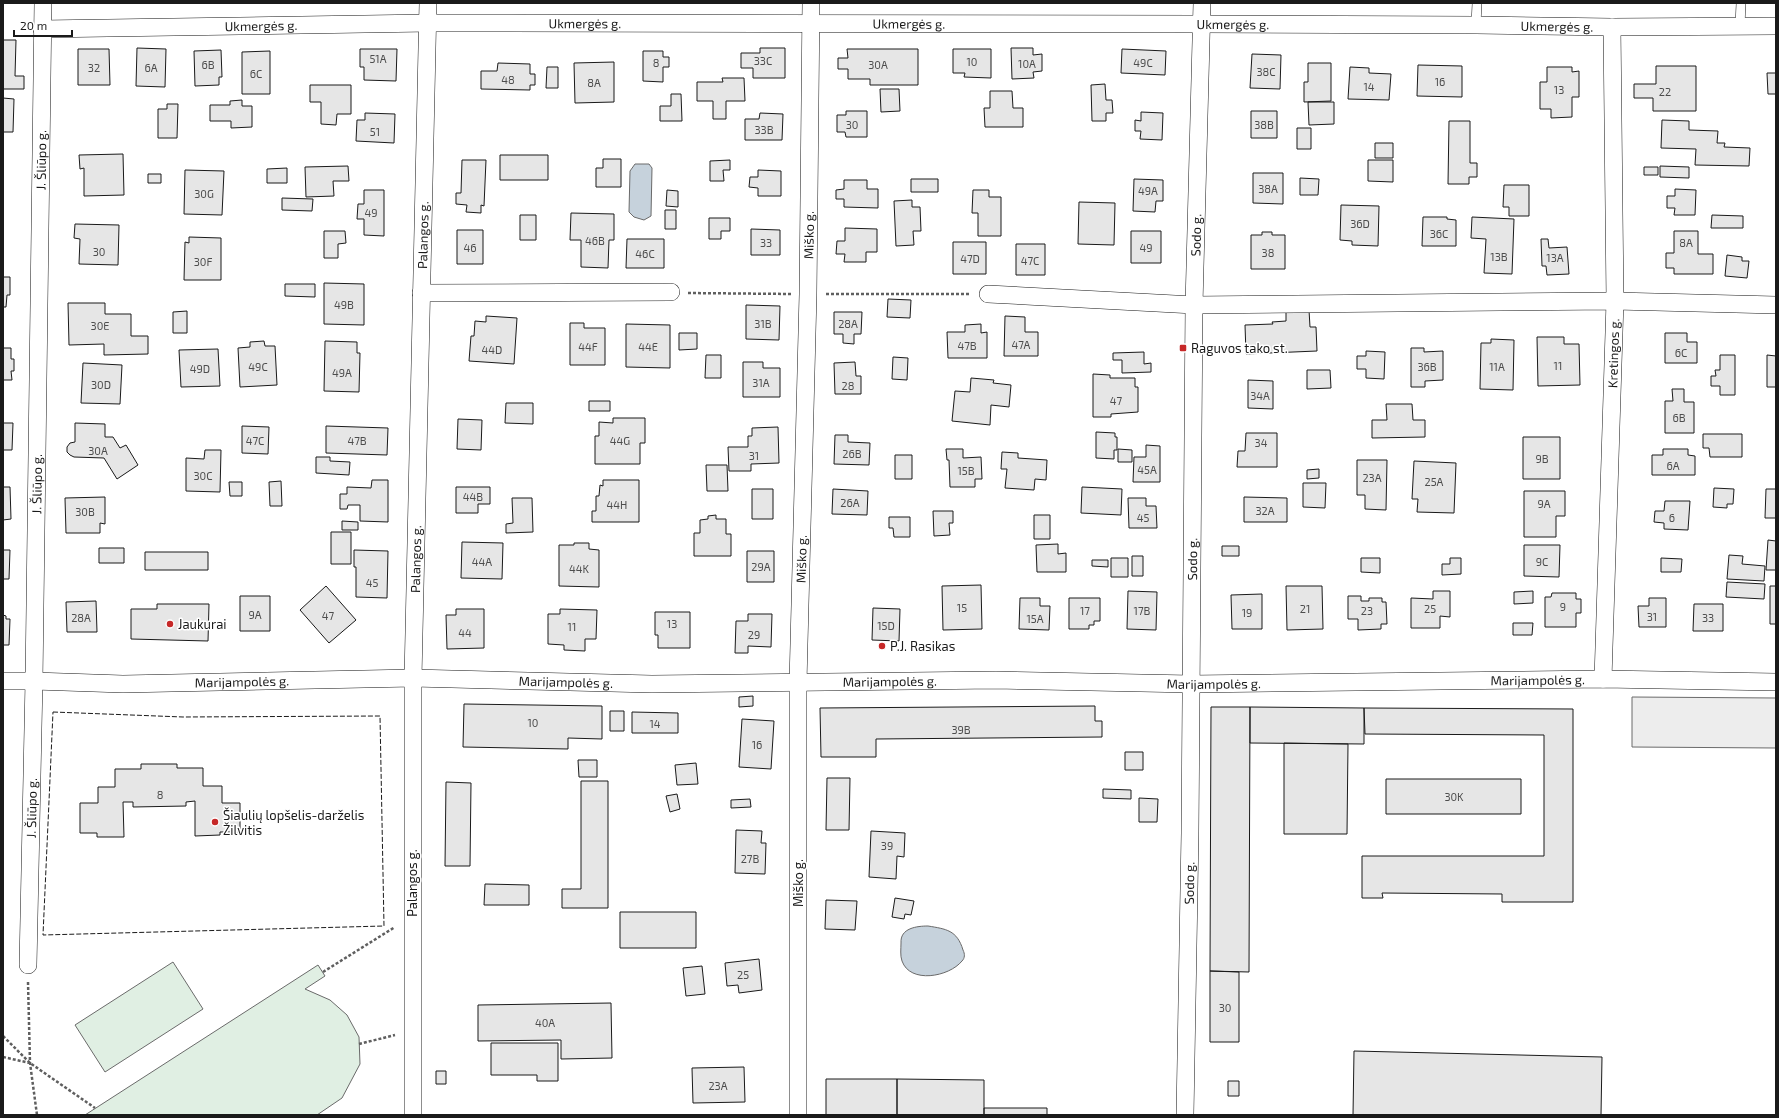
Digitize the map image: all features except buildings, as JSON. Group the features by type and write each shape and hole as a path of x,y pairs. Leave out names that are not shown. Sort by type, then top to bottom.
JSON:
{"street":[{"name":"J. Šliūpo g.","path":"28,965 34,680 43,3"},
{"name":"Palangos g.","path":"412,1115 414,678 428,3"},
{"name":"Miško g.","path":"798,1115 798,683 808,294 811,3"},
{"name":"Sodo g.","path":"1185,1115 1191,684 1194,305 1202,3"},
{"name":"Ukmergės g.","path":"42,29 428,23 1201,24 1612,27 1776,26"},
{"name":"Kretingos g.","path":"1603,679 1615,301 1612,27"},
{"path":"421,294 671,292"},
{"path":"988,294 1194,305 1615,301 1776,305"},
{"name":"Marijampolės g.","path":"3,681 34,680 123,684 414,678 652,684 996,680 1191,684 1603,679 1776,682"}],"lane":[{"path":"1476,25 1477,3"},
{"path":"1740,3 1740,26"}],"path":[{"path":"671,292 988,294"},
{"path":"323,972 412,916"},
{"path":"28,965 30,1063 37,1115"},
{"path":"359,1044 412,1030"},
{"path":"3,1036 30,1063 95,1108"},
{"path":"3,1057 30,1063"}],"green space":[{"path":"173,962 203,1009 105,1072 75,1025"},
{"path":"318,965 325,976 305,989 330,1000 347,1015 359,1037 360,1064 342,1098 317,1115 85,1115"}],"shaded area":[{"path":"635,164 649,164 652,168 651,216 644,220 634,217 629,212 630,171"},
{"path":"1632,697 1776,698 1776,748 1632,747"},
{"path":"928,926 940,928 954,934 961,943 964,951 964,959 956,967 930,976 913,973 906,968 902,961 901,954 901,938 903,934 914,927"}],"fence":[{"path":"53,712 183,717 380,716 384,926 43,935 53,712"}],"place":[{"name":"Raguvos tako st.","path":"1183,348"},
{"name":"Jaukurai","path":"170,624"},
{"name":"P.J. Rasikas","path":"882,646"},
{"name":"Šiaulių lopšelis-darželis Žilvitis","path":"215,822"}]}
